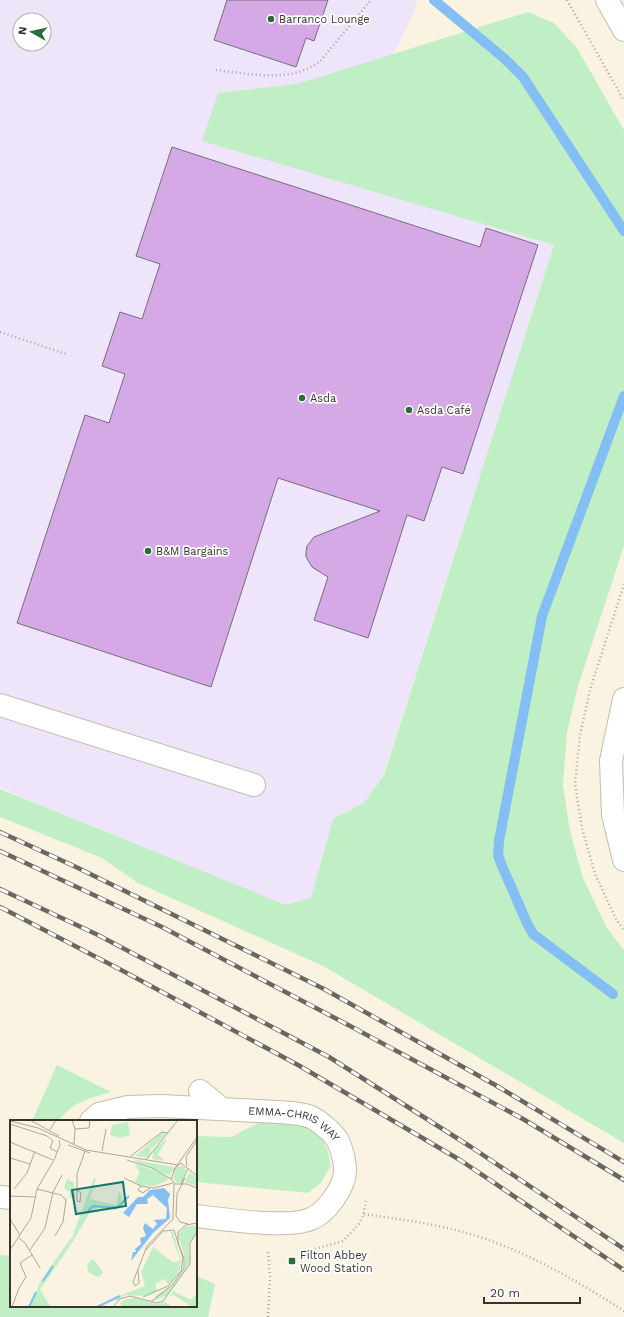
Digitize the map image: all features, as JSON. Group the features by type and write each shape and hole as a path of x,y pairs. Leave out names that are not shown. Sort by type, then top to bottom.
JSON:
{"street":[{"path":"607,0 624,30"},
{"path":"624,699 611,761 613,815 624,860"},
{"path":"0,705 254,785"},
{"path":"200,1091 222,1110"},
{"name":"EMMA-CHRIS WAY","path":"92,1120 99,1114 128,1107 161,1106 294,1113 310,1117 325,1127 338,1140 343,1156 345,1172 338,1193 327,1208 312,1219 278,1223 197,1216"},
{"path":"0,1197 10,1198"}],"path":[{"path":"216,70 254,75 274,75 298,72 308,68 322,59 371,0"},
{"path":"567,0 624,101"},
{"path":"0,332 66,354"},
{"path":"364,1214 434,1225 465,1232 539,1262 590,1290 624,1311"},
{"path":"263,1222 269,1252 270,1271 268,1317"}],"shaded area":[{"path":"0,0 417,0 414,13 393,55 554,245 351,876 292,923 0,787"}],"green space":[{"path":"528,12 554,23 577,48 624,130 624,546 578,686 567,732 563,785 570,831 583,878 607,928 624,950 624,1143 323,966 138,883 102,858 0,817 0,789 286,905 311,898 333,819 364,803 384,775 554,245 202,141 218,93 297,84"},
{"path":"57,1065 111,1092 76,1105 60,1120 32,1120"},
{"path":"262,1121 292,1122 308,1128 321,1137 327,1148 331,1166 320,1184 308,1193 197,1182 197,1136 231,1137"},
{"path":"0,1255 10,1256 10,1307 197,1307 197,1276 215,1284 208,1317 0,1317"}],"building":[{"name":"Barranco Lounge","path":"227,0 328,0 314,41 306,38 296,67 214,40"},
{"name":"Asda","path":"172,147 480,247 486,228 538,245 463,474 442,467 424,521 407,515 368,638 314,620 328,577 312,567 306,557 306,552 307,546 314,537 380,511 278,478 211,687 17,623 85,415 109,423 125,374 102,366 120,312 142,319 160,264 136,256"}],"waterway":[{"path":"434,0 505,59 523,77 624,231"},
{"path":"613,994 533,934 498,855 499,841 542,616 624,396"}],"railway":[{"path":"0,832 76,867 324,989 497,1086 624,1162"},
{"path":"0,851 162,927 352,1027 523,1119 624,1180"},
{"path":"0,889 98,935 329,1057 471,1147 624,1249"},
{"path":"0,907 298,1065 460,1160 624,1270"}],"place":[{"name":"Barranco Lounge","path":"271,19"},
{"name":"Asda","path":"302,398"},
{"name":"Asda Café","path":"409,410"},
{"name":"B&M Bargains","path":"148,551"},
{"name":"Filton Abbey Wood Station","path":"292,1261"}]}
